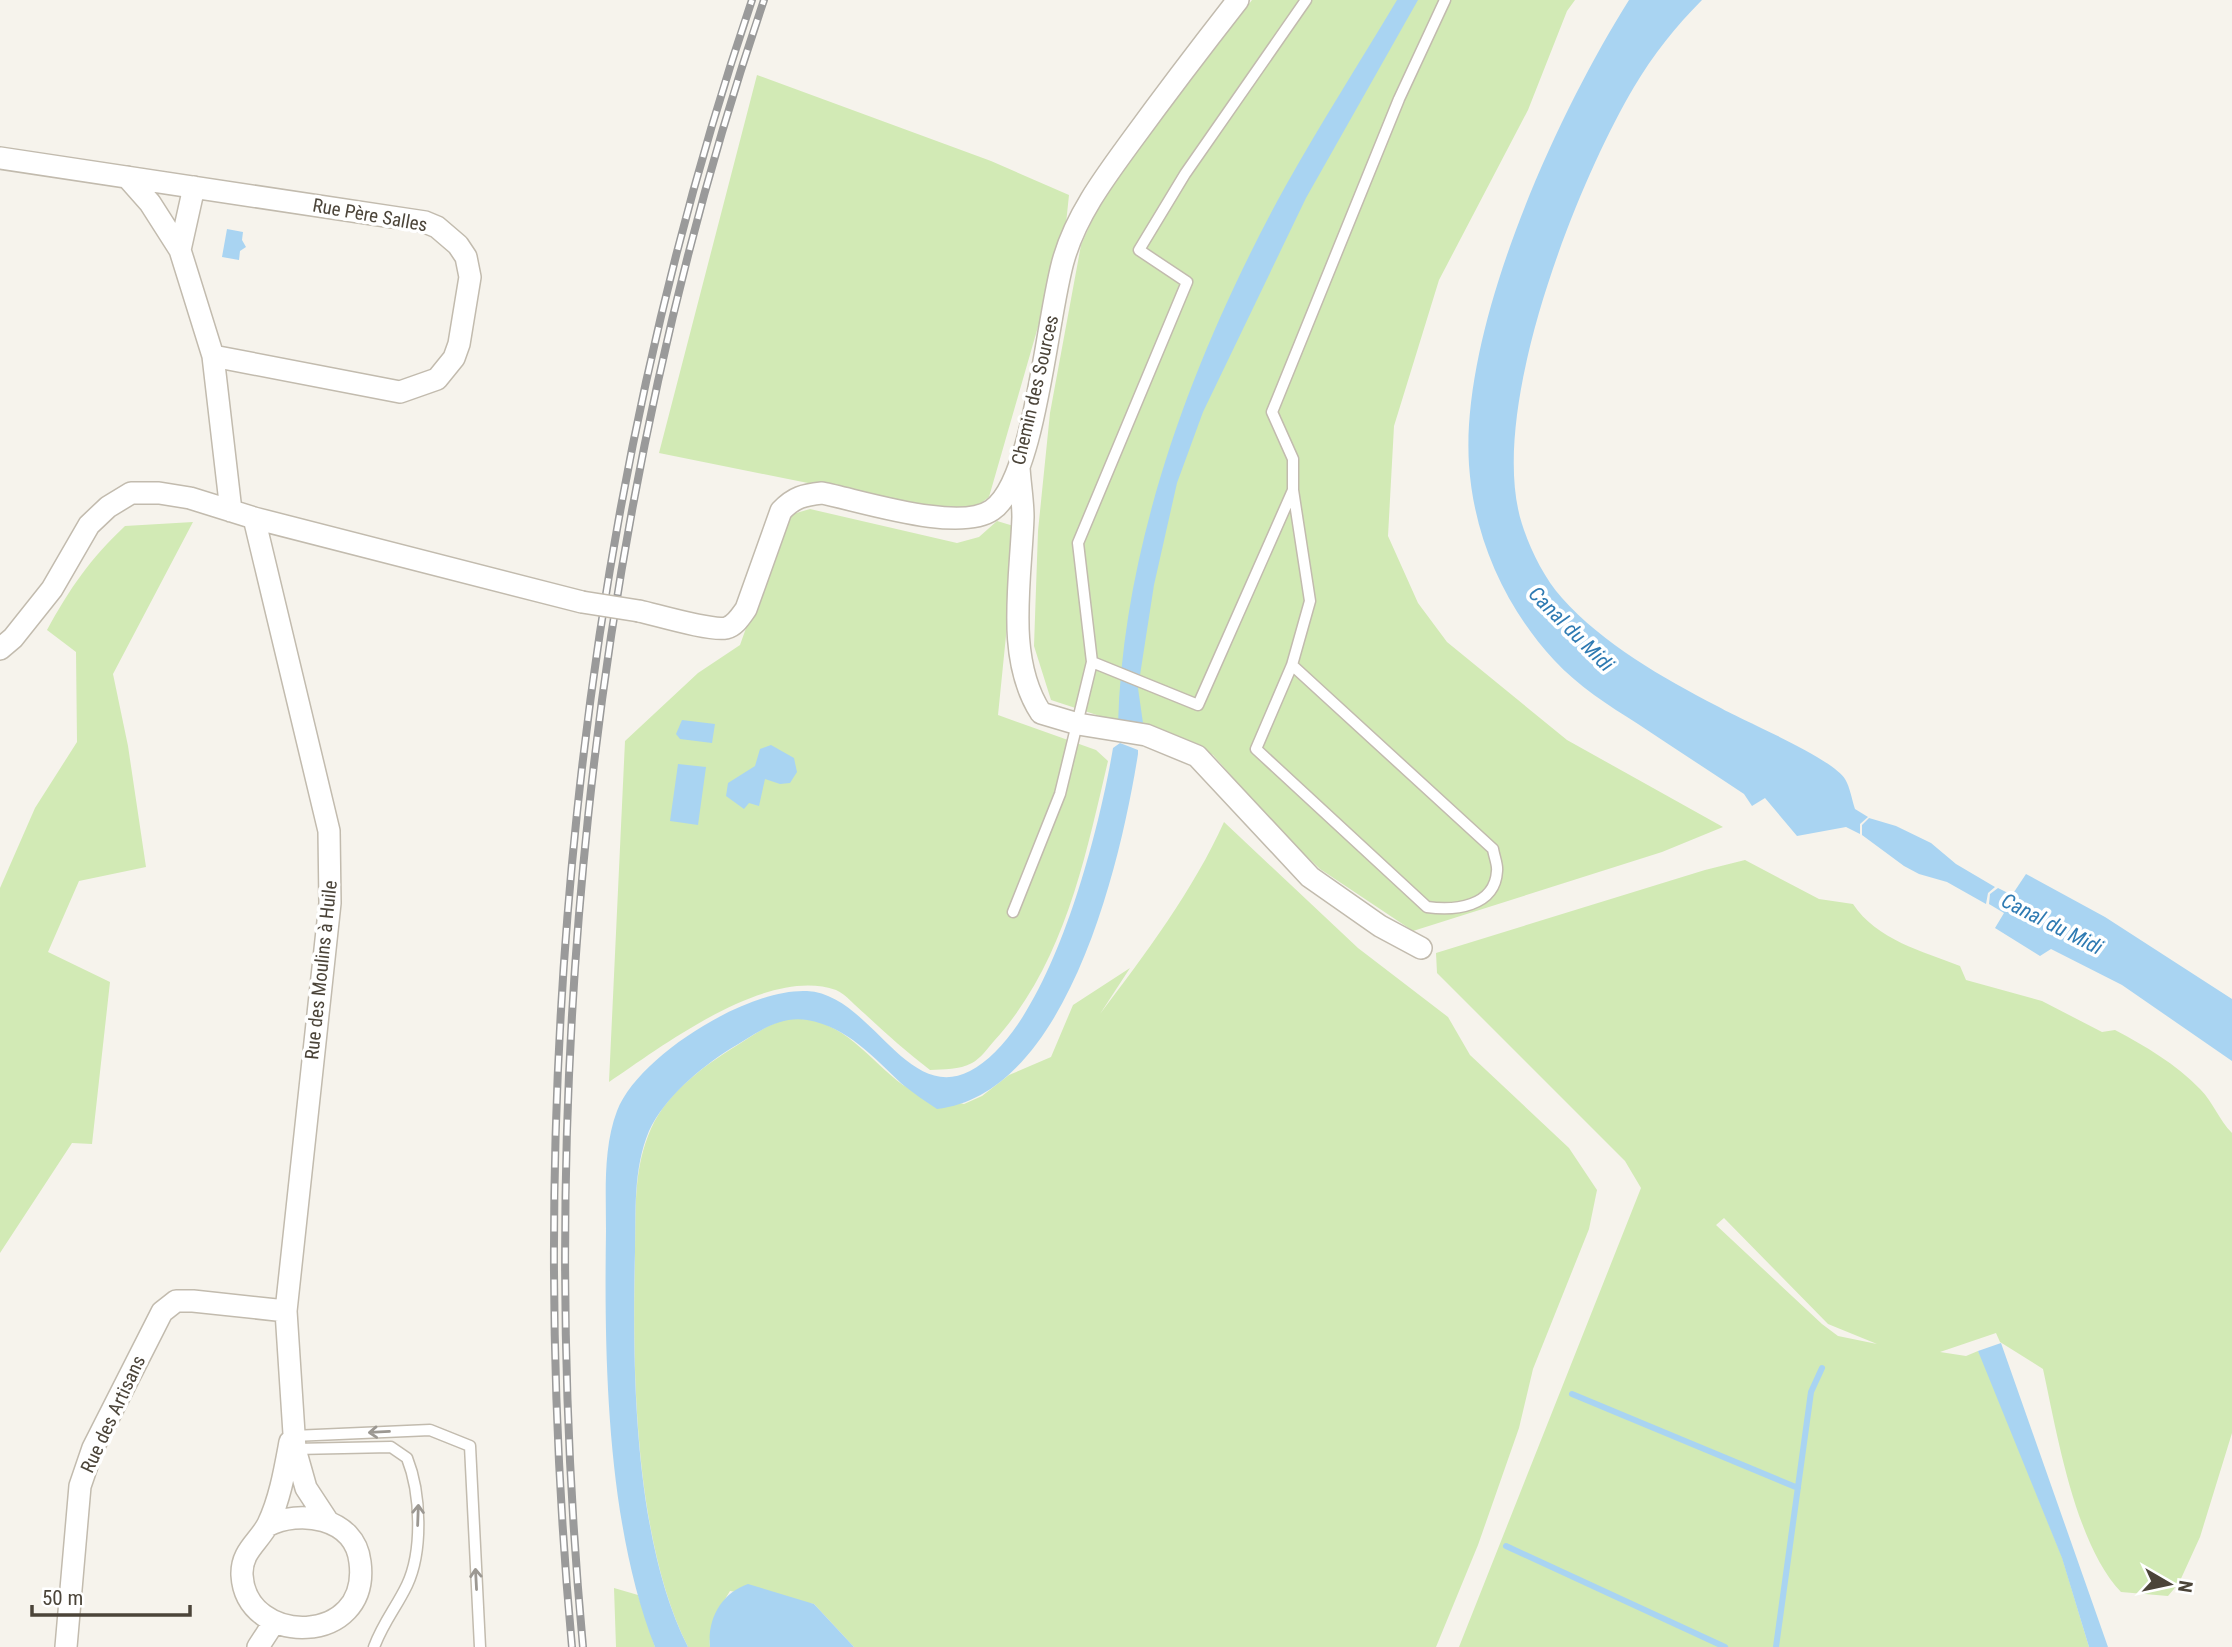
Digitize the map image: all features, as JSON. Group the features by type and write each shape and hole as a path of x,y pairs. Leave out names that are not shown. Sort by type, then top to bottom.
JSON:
{"street":[{"name":"Chemin des Sources","path":"254,517 582,602 727,628 737,621 746,609 781,511 791,500 803,495 822,493 950,520 974,519 994,510 1011,487 1027,442 1064,258 1080,217 1153,112 1238,0"},
{"name":"Rue Père Salles","path":"0,158 425,222 437,227 458,245 466,257 470,276 466,308 454,358 437,379 414,390 382,390 213,356"},
{"path":"127,177 150,202 180,250 213,356 231,511"},
{"path":"180,250 194,187"},
{"path":"1019,466 1023,515 1019,574 1020,659 1031,698 1041,713 1078,724 1146,735 1197,756 1310,877 1380,926 1421,948"},
{"path":"0,649 13,638 52,589 89,525 108,507 131,493 159,493 190,498 254,517"},
{"name":"Rue des Moulins à Huile","path":"254,517 329,831 331,868 286,1311 293,1438 306,1488 327,1520"},
{"name":"Rue des Artisans","path":"66,1647 80,1486 93,1448 162,1312 176,1301 286,1311"},
{"name":"Rue des Moulins à Huile","path":"267,1526 293,1438"},
{"path":"332,1647 343,1619 358,1596 360,1558 349,1537 327,1520 299,1515 267,1526 249,1546 242,1576 249,1605 271,1627 296,1641 326,1630 343,1619"},
{"path":"258,1647 271,1627"}],"lane":[{"path":"1013,912 1060,794 1092,663 1078,543 1187,282 1139,250 1185,174 1306,0"},
{"path":"1292,665 1493,849 1497,872 1489,892 1474,904 1452,911 1427,907 1256,748 1292,665 1310,601 1293,490 1293,459 1272,412 1399,99 1445,0"},
{"path":"1092,663 1198,705 1293,490"},
{"path":"293,1438 430,1430 470,1446 480,1647"},
{"path":"293,1438 391,1447 407,1458 418,1503 417,1538 408,1582 384,1619 374,1647"}],"green space":[{"path":"1252,0 1575,0 1567,11 1528,110 1439,280 1394,426 1388,536 1418,603 1447,642 1567,740 1723,827 1662,852 1413,931 1320,869 1282,833 1213,755 1168,732 1109,719 1051,700 1034,646 1038,531 1050,413 1081,245 1095,214 1125,166"},
{"path":"757,75 991,161 1069,195 1065,233 989,497 973,509 952,512 659,453"},
{"path":"810,509 957,543 979,537 997,521 1017,527 998,715 1096,750 1108,761 1069,909 1038,979 1018,1011 984,1053 967,1065 930,1070 843,994 836,990 809,986 779,989 717,1013 609,1082 625,741 698,673 740,645 786,516"},
{"path":"193,522 113,674 128,746 146,867 79,881 48,952 110,982 92,1144 72,1143 0,1253 0,888 35,808 77,742 76,652 47,630 82,575 101,550 125,526"},
{"path":"1224,822 1358,948 1448,1017 1470,1055 1569,1148 1597,1190 1589,1229 1533,1369 1519,1428 1478,1545 1436,1647 854,1647 814,1604 730,1591 713,1624 710,1647 688,1647 670,1605 657,1558 647,1508 636,1403 634,1302 638,1180 643,1150 654,1122 663,1108 684,1084 710,1063 763,1029 792,1019 810,1020 840,1032 903,1085 917,1091 964,1104 982,1096 1009,1075 1051,1057 1073,1005 1130,968 1100,1014 1183,897"},
{"path":"1745,860 1819,899 1853,904 1875,927 1887,935 1960,966 1966,980 2042,1001 2102,1032 2115,1030 2181,1071 2205,1094 2232,1133 2232,1433 2200,1537 2179,1583 2168,1596 2121,1592 2091,1546 2070,1486 2043,1369 2000,1342 1996,1333 1940,1352 1966,1356 1978,1351 1982,1358 2062,1557 2089,1647 1459,1647 1641,1188 1625,1161 1437,973 1436,953","holes":["1724,1218 1828,1324 1877,1344 1838,1336 1716,1225"]},
{"path":"614,1588 638,1595 655,1647 616,1647"}],"water":[{"path":"1397,0 1418,0 1306,198 1203,412 1177,483 1154,585 1138,688 1143,723 1118,725 1123,655 1134,585 1170,447 1194,379 1252,249 1285,187"},
{"name":"Canal du Midi","path":"1629,0 1702,0 1665,41 1634,87 1611,129 1587,181 1543,300 1526,362 1516,422 1514,477 1522,524 1533,553 1549,582 1578,615 1615,645 1676,684 1805,750 1837,770 1847,782 1855,809 1868,817 1860,824 1860,834 1846,827 1797,836 1765,798 1752,806 1744,794 1573,678 1536,639 1521,617 1495,570 1485,545 1472,492 1469,465 1470,410 1480,350 1496,287 1544,161 1572,102"},
{"path":"227,229 243,232 242,240 246,247 240,251 239,260 222,257"},
{"path":"682,720 715,724 712,743 680,739 676,734"},
{"path":"1120,743 1138,750 1130,799 1101,909 1080,966 1054,1018 1021,1062 983,1094 937,1109 902,1084 848,1036 807,1020 786,1020 757,1032 695,1075 673,1095 649,1131 640,1160 636,1206 634,1349 640,1454 657,1557 670,1604 688,1647 655,1647 639,1599 627,1549 618,1496 608,1388 607,1155 617,1111 629,1090 647,1069 671,1048 726,1013 783,993 807,991 830,997 850,1009 907,1061 927,1073 947,1077 970,1071 999,1049 1024,1015 1047,972 1083,876 1113,748"},
{"path":"771,745 794,758 797,772 790,783 780,784 765,779 759,806 749,803 744,809 726,796 728,783 755,766 760,749"},
{"path":"678,764 706,767 698,825 670,821"},
{"path":"1869,818 1896,826 1931,843 1956,864 1995,887 1988,893 1986,904 1947,882 1919,874 1904,866 1862,835 1862,825"},
{"name":"Canal du Midi","path":"2026,874 2105,917 2232,999 2232,1061 2122,985 2051,949 2040,956 1995,928 2004,913 1989,904 1990,894 1998,888 2012,895"},
{"path":"2001,1343 2108,1647 2089,1647 2062,1558 1978,1351"},
{"path":"748,1584 814,1604 854,1647 710,1647 711,1626 718,1608 731,1594"}],"waterway":[{"path":"1776,1647 1811,1392 1822,1368"},
{"path":"1572,1394 1798,1488"},
{"path":"1506,1546 1725,1647"}],"railway":[{"path":"572,1647 558,1441 554,1233 560,1023 577,814 604,606 642,400 691,198 752,0"},
{"path":"583,1647 569,1441 565,1233 572,1023 588,814 616,606 654,400 703,198 764,0"}]}
